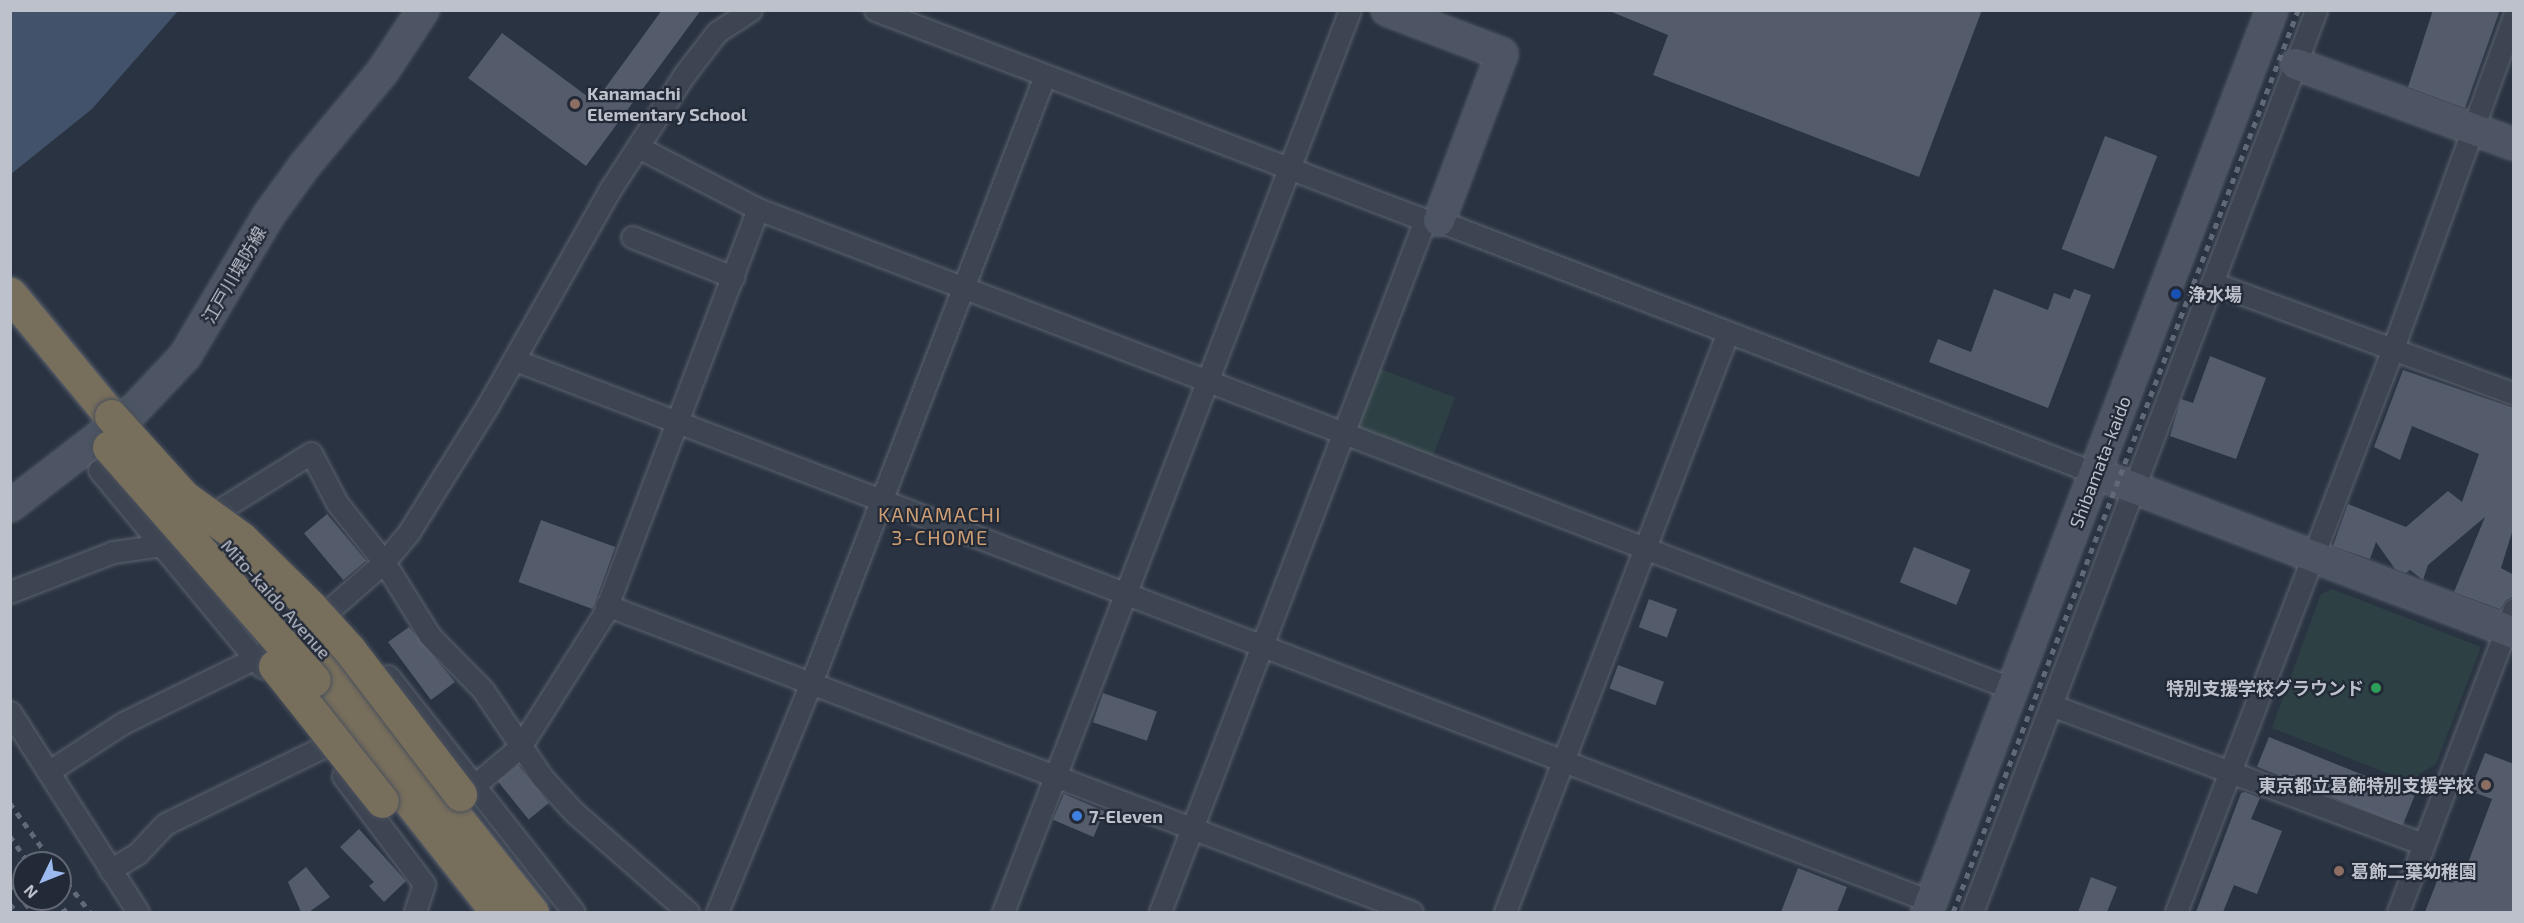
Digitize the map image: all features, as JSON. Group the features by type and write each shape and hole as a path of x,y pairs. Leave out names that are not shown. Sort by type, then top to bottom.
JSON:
{"highway":[{"name":"Mito-kaido Avenue","path":"10,294 49,359 103,423 200,551 314,680 497,912"},
{"name":"Mito-kaido Avenue","path":"10,328 49,359"},
{"name":"Mito-kaido Avenue","path":"103,423 180,494 333,663 532,912"},
{"path":"180,494 241,538 310,606 468,789 556,912"},
{"path":"200,551 233,612 473,912"}],"main road":[{"name":"江戸川堤防線","path":"10,506 133,411 185,356 268,216 305,165 382,71 423,10"},
{"path":"1387,10 1502,54 1432,221"},
{"name":"Shibamata-kaido","path":"1929,907 2272,10"},
{"path":"2296,64 2514,144"},
{"path":"2095,473 2311,558 2511,624"}],"street":[{"path":"48,772 123,723 255,658 329,610 384,562 409,532 488,405 566,265 638,147 717,32 751,10"},
{"path":"875,10 2095,473"},
{"path":"1003,912 1123,594 1350,10"},
{"path":"1972,912 2316,10"},
{"path":"2176,912 2392,351 2514,15"},
{"path":"721,907 811,683 1045,75"},
{"path":"638,147 758,208 2013,690"},
{"path":"468,789 520,747 606,605 678,423 758,208"},
{"path":"1160,912 1343,434 1432,221"},
{"path":"632,237 733,277"},
{"path":"2213,283 2392,351 2514,394"},
{"path":"1505,912 1728,332"},
{"path":"515,360 1563,761 1929,907"},
{"path":"10,592 113,552 163,545 311,453 337,503 384,562 430,636 483,690 520,747 573,811 688,912"},
{"path":"99,471 255,658 424,884 415,912"},
{"path":"227,504 329,610 404,694 468,789 574,912"},
{"path":"606,605 1412,912"},
{"path":"2398,912 2511,624"},
{"path":"2051,705 2231,770 2424,844"},
{"path":"10,712 138,912"},
{"path":"110,870 137,854 165,824 323,747"}],"green space":[{"path":"1373,366 1455,398 1432,458 1350,427"},
{"name":"特別支援学校グラウンド","path":"2332,589 2481,647 2436,764 2419,774 2415,784 2272,728 2321,594"}],"water":[{"path":"11,10 178,11 92,109 11,174"}],"building":[{"path":"662,10 701,10 586,166 468,78 502,33 595,102"},
{"path":"1607,10 1982,10 1919,177 1653,75 1668,35"},
{"path":"2433,10 2500,10 2465,108 2408,87"},
{"path":"2105,136 2157,156 2114,269 2062,249"},
{"path":"1994,289 2048,310 2054,293 2070,299 2074,289 2091,295 2048,408 1929,362 1938,339 1971,352"},
{"path":"2210,356 2266,378 2236,459 2170,436 2181,399 2193,403"},
{"path":"2403,370 2514,408 2514,526 2501,568 2514,575 2514,596 2506,600 2500,609 2454,592 2485,517 2428,565 2423,580 2410,570 2406,573 2395,569 2376,542 2370,559 2333,546 2348,504 2406,527 2448,491 2462,502 2479,454 2412,426 2400,460 2374,447"},
{"path":"327,514 366,561 343,580 304,533"},
{"path":"541,520 615,547 593,609 518,582"},
{"path":"1914,547 1971,570 1956,605 1900,582"},
{"path":"1649,599 1677,609 1667,637 1639,627"},
{"path":"409,627 455,682 431,700 388,642"},
{"path":"1618,665 1664,682 1655,705 1609,688"},
{"path":"1103,693 1157,712 1147,741 1093,722"},
{"path":"2269,737 2415,796 2403,825 2257,767"},
{"path":"2485,753 2514,764 2514,912 2425,912 2444,863 2465,871 2492,799 2470,791"},
{"path":"518,765 549,803 529,819 498,781"},
{"path":"2245,792 2260,798 2251,819 2282,831 2257,894 2234,885 2223,912 2196,912 2241,793"},
{"path":"1064,794 1105,811 1094,837 1053,820"},
{"path":"359,829 406,881 384,902 369,886 374,882 340,847"},
{"path":"306,867 330,897 309,912 301,912 288,882"},
{"path":"1798,868 1847,887 1837,912 1781,912"},
{"path":"2091,877 2117,887 2107,912 2078,912"}],"railway":[{"path":"1953,912 2298,10"},
{"path":"10,803 44,851"},
{"path":"10,836 21,851"},
{"path":"10,884 33,912"},
{"path":"72,889 90,912"},
{"path":"10,904 17,912"}],"place":[{"name":"Kanamachi Elementary School","path":"575,104"},
{"name":"浄水場","path":"2176,294"},
{"name":"特別支援学校グラウンド","path":"2376,688"},
{"name":"東京都立葛飾特別支援学校","path":"2486,785"},
{"name":"7-Eleven","path":"1077,816"},
{"name":"葛飾二葉幼稚園","path":"2339,871"}],"district":[{"name":"KANAMACHI 3-CHOME","path":"940,526"}]}
